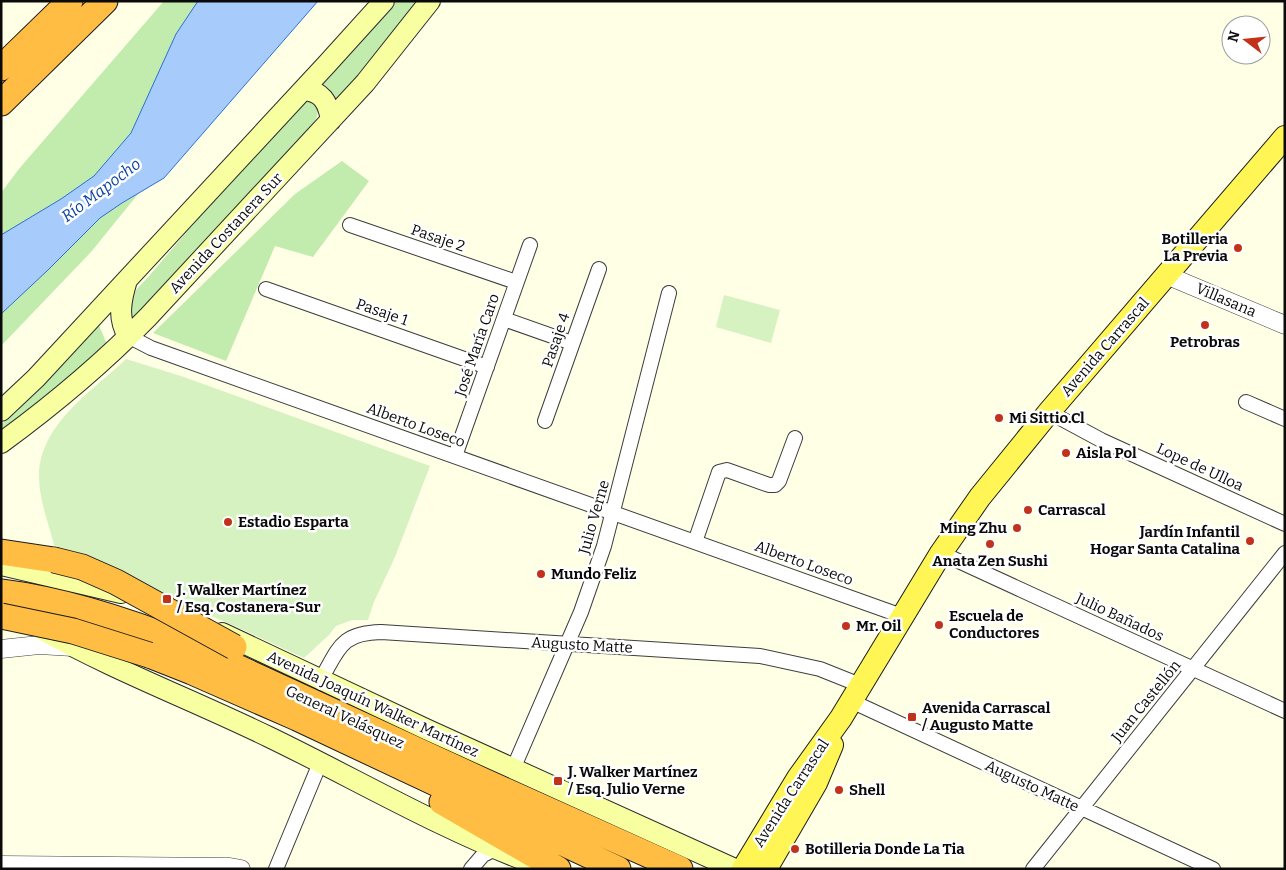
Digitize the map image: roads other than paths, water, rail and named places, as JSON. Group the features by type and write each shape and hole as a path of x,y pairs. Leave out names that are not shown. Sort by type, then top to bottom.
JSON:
{"highway":[{"path":"1,68 70,1"},
{"path":"1,103 105,1"},
{"path":"1,552 54,560 82,567 116,582 234,647 354,721"},
{"name":"General Velásquez","path":"1,592 96,613 157,632 220,658 482,780 680,869"},
{"name":"General Velásquez","path":"1,616 73,631 200,675 297,718 618,869"},
{"path":"297,718 558,869"}],"main road":[{"path":"1,411 36,378 384,1"},
{"name":"Avenida Costanera Sur","path":"1,443 46,408 128,336 365,83 430,1"},
{"path":"303,90 316,92 324,98 329,109 330,120"},
{"name":"Avenida Carrascal","path":"743,869 798,778 851,701 941,553 980,497 1049,412 1285,137"},
{"path":"128,278 121,306 123,327 128,336"},
{"name":"Avenida Joaquín Walker Martínez","path":"1,565 82,583 137,598 199,622 419,726 735,869"},
{"path":"1,605 73,647 234,720 495,849 548,869"},
{"name":"Avenida Carrascal","path":"766,869 816,782 851,701"}],"street":[{"name":"Pasaje 2","path":"350,225 516,282"},
{"name":"José María Caro","path":"455,456 530,245"},
{"name":"Pasaje 4","path":"545,421 598,269"},
{"name":"Villasana","path":"1166,275 1285,325"},
{"name":"Pasaje 1","path":"266,289 487,366"},
{"name":"Julio Verne","path":"513,769 567,645 593,579 613,513 669,293"},
{"path":"504,319 572,343"},
{"name":"Alberto Loseco","path":"128,336 151,348 902,616"},
{"path":"1246,402 1285,419"},
{"name":"Lope de Ulloa","path":"1049,412 1101,440 1285,524"},
{"path":"695,542 719,472 727,470 769,485 775,484 779,481 794,438"},
{"name":"Julio Bañados","path":"941,553 1285,711"},
{"name":"Juan Castellón","path":"1033,869 1285,554"},
{"name":"Augusto Matte","path":"321,679 338,649 346,640 372,632 760,656 820,669 851,701 1213,869"},
{"path":"1,649 39,645 73,647"},
{"path":"276,869 320,763"},
{"path":"471,869 483,855 495,849"},
{"path":"1,865 222,867 241,869"}],"water":[{"name":"Río Mapocho","path":"198,1 318,1 164,178 100,218 1,314 1,235 61,199 94,176 131,133 176,34"}],"place":[{"name":"Botilleria La Previa","path":"1238,248"},
{"name":"Petrobras","path":"1205,325"},
{"name":"Mi Sittio.Cl","path":"999,418"},
{"name":"Aisla Pol","path":"1066,453"},
{"name":"Carrascal","path":"1028,510"},
{"name":"Estadio Esparta","path":"228,522"},
{"name":"Ming Zhu","path":"1017,528"},
{"name":"Jardín Infantil Hogar Santa Catalina","path":"1250,541"},
{"name":"Anata Zen Sushi","path":"990,544"},
{"name":"Mundo Feliz","path":"541,574"},
{"name":"J. Walker Martínez / Esq. Costanera-Sur","path":"167,599"},
{"name":"Escuela de Conductores","path":"939,625"},
{"name":"Mr. Oil","path":"846,626"},
{"name":"Avenida Carrascal / Augusto Matte","path":"912,717"},
{"name":"J. Walker Martínez / Esq. Julio Verne","path":"558,781"},
{"name":"Shell","path":"839,790"},
{"name":"Botilleria Donde La Tia","path":"795,849"}]}
